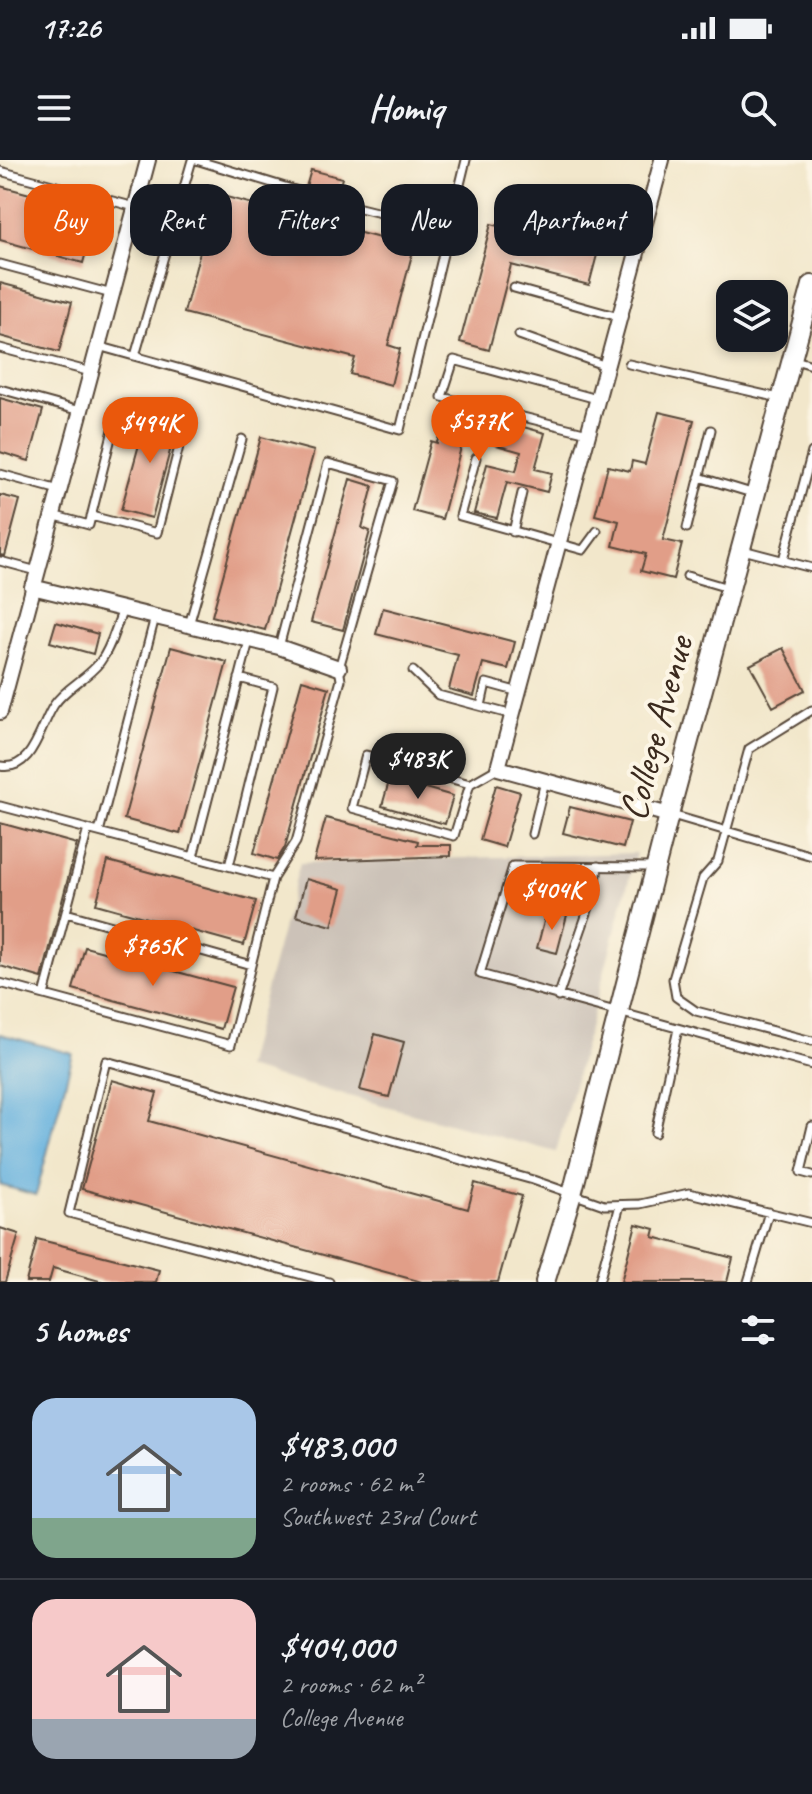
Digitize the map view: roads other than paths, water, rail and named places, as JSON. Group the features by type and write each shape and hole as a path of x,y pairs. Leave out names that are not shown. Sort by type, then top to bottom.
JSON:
{"street":[{"path":"141,184 148,160"},
{"path":"653,194 662,160"},
{"path":"0,712 4,685 130,226"},
{"path":"636,256 498,768 669,815"},
{"name":"College Avenue","path":"545,1282 572,1194 655,867 812,285"},
{"path":"32,587 279,647 339,668"}],"lane":[{"path":"135,356 194,160 275,184"},
{"path":"460,184 466,160"},
{"path":"0,171 130,206"},
{"path":"98,346 400,430 443,256"},
{"path":"0,264 112,294"},
{"path":"514,288 619,317"},
{"path":"519,335 606,366"},
{"path":"0,348 91,372"},
{"path":"588,433 442,397 454,360 597,399"},
{"path":"792,360 812,365"},
{"path":"629,364 781,399"},
{"path":"0,389 80,411"},
{"path":"52,515 89,525 119,406"},
{"path":"91,516 157,533 184,427"},
{"path":"687,528 711,430"},
{"path":"189,625 242,439"},
{"path":"783,560 812,452"},
{"path":"476,458 460,516 583,550 597,531"},
{"path":"0,983 231,1045 273,878 296,842 341,680 339,668 393,481 328,463 279,647"},
{"path":"0,474 59,490"},
{"path":"699,477 756,494"},
{"path":"513,532 522,493"},
{"path":"741,549 812,568"},
{"path":"0,561 37,571"},
{"path":"687,576 730,588"},
{"path":"0,766 16,765 30,753 55,704 99,664 112,643 123,608"},
{"path":"99,832 155,616"},
{"path":"193,857 249,641"},
{"path":"413,671 438,695 513,715"},
{"path":"229,866 273,687 239,678"},
{"path":"481,706 486,683 519,692"},
{"path":"812,710 749,749 718,861 703,878 673,979 676,997 696,1011 812,1041"},
{"path":"470,784 366,755 352,808 454,836 470,784 498,768"},
{"path":"532,834 545,781"},
{"path":"0,806 273,878"},
{"path":"669,815 812,856"},
{"path":"44,995 88,829"},
{"path":"655,867 513,866 480,974 812,1065"},
{"path":"558,997 595,890 598,866"},
{"path":"66,913 251,965"},
{"path":"655,1133 678,1029"},
{"path":"329,1282 69,1213 106,1061 604,1205 640,1204 689,1193 812,1223"},
{"path":"812,1126 801,1172 812,1175"},
{"path":"599,1282 620,1205"},
{"path":"748,1282 769,1212"}],"water":[{"path":"0,1034 73,1054 36,1195 0,1185"}]}
